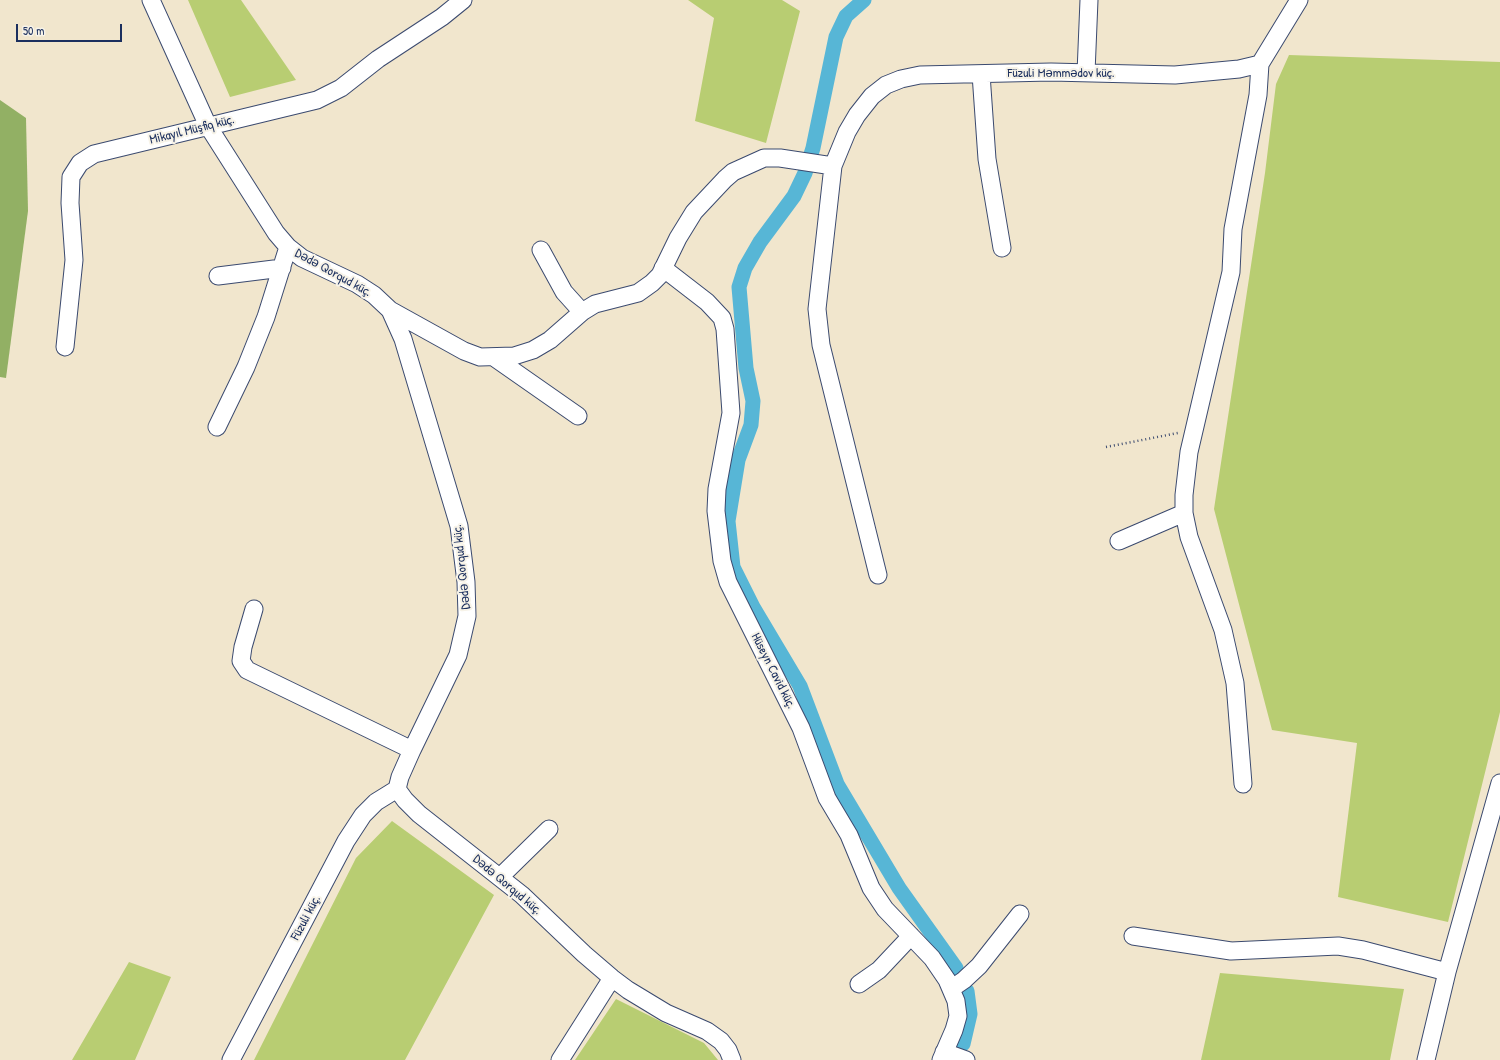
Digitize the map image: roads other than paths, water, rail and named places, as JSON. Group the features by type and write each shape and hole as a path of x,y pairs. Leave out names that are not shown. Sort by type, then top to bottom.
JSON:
{"street":[{"name":"Dədə Qorqud küç.","path":"151,0 208,126 276,233 288,247 302,258 320,268 357,284 374,295 390,310 402,339 459,526 466,582 467,616 458,655 412,750 400,777 397,789 418,814 500,877 612,978 628,990 666,1013 707,1031 721,1041 728,1050 732,1060"},
{"name":"Mikayıl Müşfiq küç.","path":"65,347 74,260 70,203 71,177 80,163 94,154 317,100 341,88 378,59 442,17 463,0"},
{"path":"1086,73 1089,0"},
{"path":"1243,784 1236,684 1223,630 1189,536 1184,513 1189,452 1230,272 1233,229 1258,95 1260,64 1299,0"},
{"name":"Füzuli Məmmədov küç.","path":"878,575 820,345 817,309 818,287 832,166 847,132 872,96 886,85 901,79 920,75 1086,73 1175,75 1239,69 1260,64"},
{"path":"981,74 987,159 1002,248"},
{"path":"390,310 464,351 480,357 495,358 514,356 533,350 550,340 582,312 595,304 638,293 652,284 660,275 694,212 725,178 764,158 795,159 832,166"},
{"path":"217,427 246,367 266,317 288,247"},
{"path":"541,250 564,292 582,312"},
{"path":"218,276 282,268"},
{"name":"Hüseyn Cavid küç.","path":"663,268 707,302 722,318 725,329 731,413 717,489 716,510 722,561 728,582 801,728 827,798 849,835 871,888 885,909 932,958 956,1000 958,1016 954,1030 942,1056"},
{"path":"495,358 578,416"},
{"path":"1119,541 1184,513"},
{"path":"254,609 243,647 241,661 247,670 412,750"},
{"path":"1426,1060 1448,972 1500,783"},
{"name":"Füzuli küç.","path":"231,1060 346,841 363,815 376,802 397,789"},
{"path":"500,877 550,829"},
{"path":"951,989 964,980 979,966 1020,914"},
{"path":"859,984 884,965 911,936"},
{"path":"1133,936 1231,951 1338,946 1363,950 1448,972"},
{"path":"560,1060 612,978"},
{"path":"942,1056 966,1060"}],"waterway":[{"path":"864,0 846,16 836,37 813,148 805,173 794,196 760,242 745,268 739,287 746,368 753,401 751,425 738,460 728,521 733,567 753,607 800,686 837,784 899,888 956,968"},
{"path":"963,1044 970,1014 967,991"}]}
